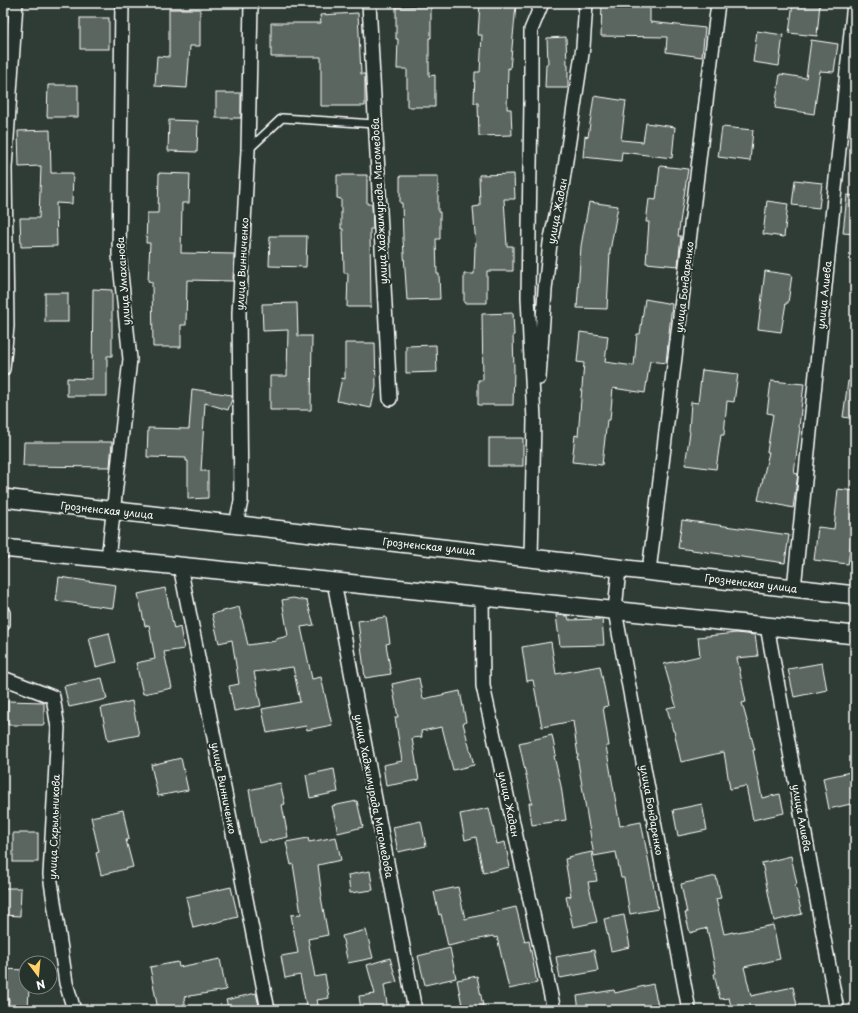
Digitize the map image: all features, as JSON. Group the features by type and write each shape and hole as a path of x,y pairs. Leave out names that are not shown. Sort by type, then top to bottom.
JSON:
{"street":[{"path":"3,369 7,326 5,168 16,3"},
{"name":"улица Умаханова","path":"108,559 130,359 119,255 122,3"},
{"name":"улица Винниченко","path":"236,524 241,501 239,313 248,150 251,3"},
{"name":"улица Хаджимурада Магомедова","path":"369,3 390,398"},
{"path":"531,558 534,420 528,297 531,30 542,3"},
{"name":"улица Жадан","path":"534,420 539,380 545,290 550,243 562,187 583,47 586,3"},
{"name":"улица Бондаренко","path":"649,571 718,3"},
{"name":"улица Алиева","path":"794,588 854,3"},
{"name":"Грозненская улица","path":"3,498 855,595"},
{"path":"3,548 855,635"},
{"name":"улица Винниченко","path":"180,566 268,1010"},
{"name":"улица Бондаренко","path":"619,568 615,610 689,1010"},
{"name":"улица Хаджимурада Магомедова","path":"334,582 415,1010"},
{"name":"улица Жадан","path":"482,597 483,686 554,1010"},
{"path":"3,613 3,624"},
{"name":"улица Алиева","path":"766,626 837,1010"},
{"name":"улица Скрыльникова","path":"3,678 53,697 58,728 50,874 66,983 74,1010"}],"lane":[{"path":"248,150 282,118 375,124"}],"building":[{"path":"480,3 516,5 510,69 508,68 507,109 511,109 512,135 479,136 478,103 474,103 475,72 480,72 482,35 478,35"},
{"path":"602,3 650,3 650,22 705,28 702,57 666,52 667,37 601,36"},
{"path":"793,3 820,3 817,36 789,33"},
{"path":"431,6 429,76 435,75 435,107 407,107 407,69 397,69 398,39 396,39 396,7"},
{"path":"169,9 200,9 200,46 190,46 187,88 155,86 157,56 169,57"},
{"path":"358,13 361,74 365,74 365,106 321,106 321,57 271,57 271,23 321,23 320,15"},
{"path":"80,18 109,18 109,49 80,49"},
{"path":"757,31 783,35 779,66 753,62"},
{"path":"566,37 568,88 545,88 546,64 548,64 547,38"},
{"path":"811,40 838,44 834,72 820,71 814,114 775,108 780,74 806,78"},
{"path":"48,85 78,85 78,117 47,117"},
{"path":"216,93 241,93 241,118 216,118"},
{"path":"594,96 626,101 621,140 643,142 646,123 675,127 672,158 622,152 621,161 583,157 585,136 588,137"},
{"path":"169,120 198,121 197,152 168,151"},
{"path":"722,127 753,130 750,161 718,157"},
{"path":"50,130 51,173 73,173 72,204 56,203 57,246 21,247 20,218 39,218 41,166 19,167 18,131"},
{"path":"660,166 688,169 678,236 681,236 678,266 646,263 649,222 646,222 649,199 656,200"},
{"path":"159,173 190,174 189,203 182,203 181,253 234,254 233,281 187,280 186,325 181,325 181,347 153,347 152,282 148,281 150,243 146,243 147,213 158,213"},
{"path":"514,174 515,199 504,199 507,246 513,246 513,271 487,271 487,303 464,303 464,274 474,274 476,246 473,207 480,206 479,175"},
{"path":"337,175 367,175 367,204 372,204 373,229 370,229 371,307 347,307 348,273 344,273 343,229 341,229 341,199 337,198"},
{"path":"400,176 438,176 440,239 436,239 437,274 439,274 440,299 407,300 402,203 400,203"},
{"path":"795,180 822,183 819,208 792,205"},
{"path":"847,195 855,196 855,234 843,233"},
{"path":"767,201 788,204 784,237 763,234"},
{"path":"589,202 618,206 610,251 607,309 577,308 581,246"},
{"path":"270,236 307,236 306,267 269,266"},
{"path":"765,271 792,275 788,303 786,303 781,332 758,329"},
{"path":"93,289 112,290 112,356 107,356 107,396 67,396 67,378 92,379"},
{"path":"45,293 68,293 68,322 45,322"},
{"path":"645,299 672,304 666,363 650,361 645,393 613,388 610,420 607,420 602,465 572,462 575,435 578,436 584,363 577,362 580,332 608,336 605,362 634,366 637,334 640,334"},
{"path":"297,303 298,336 312,336 311,410 270,410 270,376 287,376 288,330 263,331 262,304"},
{"path":"513,313 513,405 478,405 478,380 483,380 482,314"},
{"path":"345,343 375,343 376,387 371,408 337,401 342,378 345,379"},
{"path":"436,345 437,372 406,373 406,346"},
{"path":"702,370 738,374 734,402 727,401 724,435 721,435 716,469 685,465 690,432 691,402 698,403"},
{"path":"771,381 804,384 794,473 798,474 793,508 758,500 769,452 767,452 773,414 767,413"},
{"path":"848,381 855,382 855,419 843,417"},
{"path":"192,389 232,395 228,410 205,403 201,471 208,471 208,498 188,499 188,461 186,461 186,458 147,457 148,428 189,429"},
{"path":"489,438 523,438 523,466 489,466"},
{"path":"24,442 112,442 110,467 23,466"},
{"path":"838,489 855,491 855,520 848,564 814,560 818,527 834,529"},
{"path":"682,520 789,535 785,563 678,548"},
{"path":"59,577 116,585 113,608 56,601"},
{"path":"165,588 174,629 180,627 184,649 164,652 172,688 143,694 136,663 155,659 149,625 145,626 138,594"},
{"path":"293,598 307,601 314,625 301,627 312,679 321,677 332,725 307,730 306,726 267,733 262,709 300,702 293,667 254,672 261,706 234,711 229,686 239,684 232,640 219,643 212,614 239,607 248,645 276,641 276,639 288,636 282,600"},
{"path":"556,615 568,616 569,620 602,619 604,645 560,646"},
{"path":"386,617 390,643 386,644 391,674 365,678 358,621"},
{"path":"109,633 116,662 96,667 89,638"},
{"path":"736,633 755,635 758,656 737,658 746,702 742,703 755,750 753,750 762,798 780,794 784,813 753,820 746,786 730,789 724,752 681,762 667,708 676,706 664,664 700,656 698,637"},
{"path":"551,642 556,674 600,666 608,706 603,707 609,746 606,746 620,826 641,822 658,909 630,914 624,878 621,878 616,852 594,856 577,756 573,721 542,727 533,680 527,681 522,647"},
{"path":"822,663 827,690 794,697 788,669"},
{"path":"102,678 107,699 69,707 64,686"},
{"path":"419,678 423,699 460,691 466,722 463,723 474,765 453,770 442,727 421,731 422,737 412,738 419,780 386,786 383,765 402,761 395,717 398,717 392,684"},
{"path":"8,701 44,702 44,725 8,725"},
{"path":"132,701 139,735 108,741 101,708"},
{"path":"552,735 556,755 554,756 561,786 566,820 532,825 529,803 532,803 519,743"},
{"path":"181,758 188,790 158,796 151,765"},
{"path":"334,769 338,792 310,798 306,775"},
{"path":"855,771 855,803 829,809 823,778"},
{"path":"280,783 285,804 282,805 288,837 259,843 249,790"},
{"path":"357,801 363,827 338,833 332,806"},
{"path":"702,804 707,830 678,836 673,810"},
{"path":"489,808 497,844 505,842 510,867 483,873 476,837 465,840 460,814"},
{"path":"123,810 129,839 126,840 133,867 101,875 96,853 99,852 91,817"},
{"path":"421,821 426,846 398,852 393,827"},
{"path":"13,833 38,833 38,862 13,862"},
{"path":"336,837 341,860 318,865 321,897 328,935 308,939 315,977 325,975 329,998 317,1000 319,1010 307,1010 300,975 285,978 281,956 298,953 291,915 301,914 293,864 291,865 286,842 308,838 309,842"},
{"path":"592,852 597,881 588,882 597,922 573,927 566,897 571,896 565,859"},
{"path":"791,856 797,884 795,885 802,914 774,921 762,863"},
{"path":"370,871 373,890 350,893 348,875"},
{"path":"716,876 721,898 716,899 724,934 773,925 780,959 744,967 751,996 793,987 798,1010 732,1010 729,998 720,999 714,974 716,973 707,928 690,933 685,913 687,913 681,884"},
{"path":"231,887 238,917 193,928 186,897"},
{"path":"458,887 465,919 516,907 525,942 529,941 537,983 509,989 497,937 494,938 493,936 448,946 441,914 439,915 434,892"},
{"path":"3,888 21,888 20,916 3,915"},
{"path":"624,915 630,947 611,951 604,919"},
{"path":"366,930 373,958 348,963 342,936"},
{"path":"450,948 456,978 425,985 418,956"},
{"path":"594,950 598,971 560,978 556,957"},
{"path":"390,958 397,982 384,985 388,1010 361,1010 359,996 375,994 367,965"},
{"path":"220,959 226,990 184,997 186,1010 158,1010 150,967 178,962 179,967"},
{"path":"3,969 18,970 18,995 29,995 28,1010 8,1010 9,999 3,999"},
{"path":"477,976 483,1006 463,1010 457,980"},
{"path":"653,984 659,1010 579,1010 577,996 614,990 615,993"},
{"path":"256,993 260,1010 229,1010 226,1000"}]}
